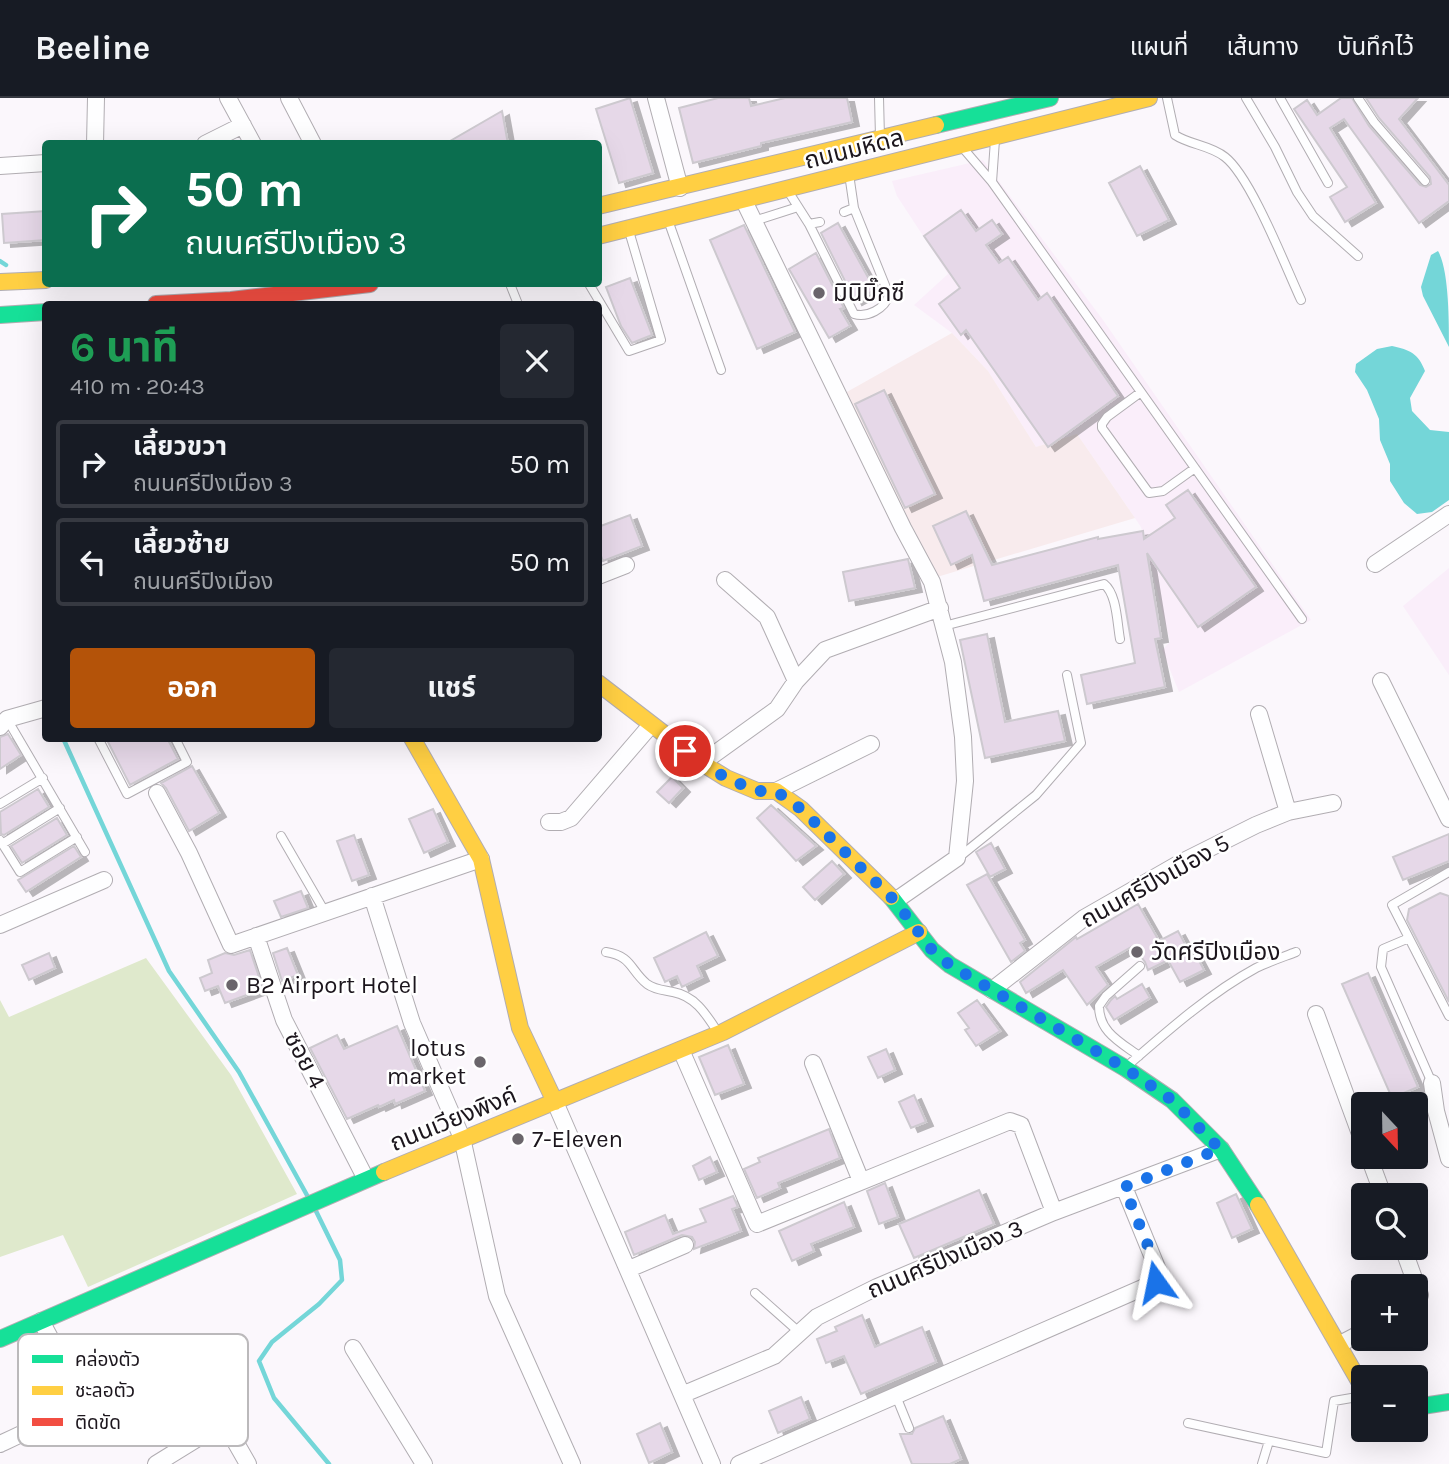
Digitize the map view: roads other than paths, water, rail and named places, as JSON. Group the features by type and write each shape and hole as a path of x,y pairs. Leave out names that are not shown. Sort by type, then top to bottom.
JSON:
{"street":[{"path":"95,140 96,98"},
{"path":"228,98 251,140"},
{"path":"289,98 311,140"},
{"path":"656,98 680,188"},
{"name":"ถนนมหิดล","path":"602,205 1050,98"},
{"name":"ถนนมหิดล","path":"602,235 1149,98"},
{"name":"ถนนมหิดล","path":"1120,105 1168,98"},
{"path":"213,140 243,125"},
{"path":"0,166 42,163"},
{"path":"744,201 897,516 932,582 953,663 963,737 965,781 957,858 895,901"},
{"path":"0,282 42,280"},
{"path":"240,301 347,287"},
{"path":"0,315 42,312"},
{"path":"1375,564 1449,514"},
{"path":"602,574 626,565"},
{"path":"725,580 767,617 796,681"},
{"path":"702,763 777,709 796,681 825,650 940,608"},
{"path":"1381,681 1449,819"},
{"path":"602,686 702,763 726,778 757,791 776,791 872,744"},
{"path":"2,718 40,710"},
{"path":"1259,714 1288,812"},
{"path":"549,822 561,822 571,818 651,725"},
{"path":"414,742 481,859 520,1028 629,1269 712,1464"},
{"path":"776,791 801,809 895,901 932,950 950,965 1125,1068 1172,1100 1220,1149 1248,1187 1351,1366"},
{"path":"157,793 189,853 232,945 481,859"},
{"name":"ถนนศรีปิงเมือง 5","path":"992,990 1084,918 1181,863 1288,812 1333,803"},
{"path":"0,925 104,880"},
{"path":"372,896 412,1023 462,1138 497,1296 572,1464"},
{"name":"ถนนเวียงพิงค์","path":"0,1339 306,1204 718,1034 919,932"},
{"name":"ซอย 4","path":"256,936 284,1020 366,1179"},
{"path":"1316,1014 1351,1109"},
{"path":"681,1050 757,1224 1010,1121 1021,1125 1054,1212"},
{"path":"813,1063 861,1181"},
{"path":"1432,1083 1436,1111 1449,1159"},
{"name":"ถนนศรีปิงเมือง 3","path":"684,1394 774,1356 817,1317 877,1287 1054,1212 1220,1149"},
{"path":"739,1464 1156,1282 1160,1275 1124,1187"},
{"path":"629,1269 685,1245"},
{"path":"41,1321 48,1334"},
{"path":"1339,1344 1351,1338"},
{"path":"353,1348 424,1464"},
{"path":"1428,1405 1449,1402"},
{"path":"0,1444 18,1435"},
{"path":"156,1464 185,1446"},
{"path":"238,1446 248,1464"}],"lane":[{"path":"879,98 880,140"},
{"path":"1168,98 1175,135 1216,151 1236,168 1259,208 1301,300"},
{"path":"1246,98 1313,216 1358,256"},
{"path":"1280,98 1328,183"},
{"path":"1358,98 1425,181"},
{"path":"992,182 995,135"},
{"path":"961,145 992,182 1302,619"},
{"path":"786,189 809,224 854,314 864,316 886,304 889,295 854,208 849,174"},
{"path":"754,221 798,207"},
{"path":"845,212 854,208"},
{"path":"668,220 721,370"},
{"path":"809,224 820,222"},
{"path":"602,306 629,351 661,340 628,229"},
{"path":"1141,392 1107,417 1102,428 1146,491 1154,494 1163,491 1195,468"},
{"path":"944,626 1104,584 1110,589 1120,639"},
{"path":"957,858 1036,794 1082,743 1067,675"},
{"path":"2,718 43,778 85,852"},
{"path":"100,742 127,794 187,761 177,742"},
{"path":"0,804 43,778"},
{"path":"60,808 1,842 20,872 77,837"},
{"path":"281,836 325,912"},
{"path":"1449,872 1392,905 1449,1016"},
{"path":"1409,938 1383,949 1381,967 1432,1083"},
{"path":"606,952 619,954 655,989 687,996 699,1007 718,1034"},
{"path":"1125,1068 1227,986 1257,968 1296,952"},
{"path":"1139,1056 1111,1036 1102,1024 1099,1006 1106,996 1140,966"},
{"path":"755,1293 799,1332"},
{"path":"895,1396 909,1428"},
{"path":"1188,1423 1326,1453 1334,1401 1351,1398"},
{"path":"1262,1464 1269,1441"}],"water":[{"path":"1438,251 1446,283 1449,347 1421,287 1431,255"},
{"path":"1392,346 1413,353 1425,371 1410,398 1412,411 1430,430 1449,432 1449,500 1432,512 1417,514 1404,503 1390,481 1390,464 1380,440 1379,419 1367,390 1355,372 1356,364 1377,349"}],"waterway":[{"path":"0,261 6,265"},
{"path":"65,742 169,971 239,1072 308,1197"},
{"path":"314,1207 340,1260 342,1280 319,1304 272,1342 259,1361 274,1398 329,1464"}],"place":[{"name":"มินิบิ๊กซี","path":"819,293"},
{"name":"วัดศรีปิงเมือง","path":"1137,952"},
{"name":"B2 Airport Hotel","path":"232,985"},
{"name":"lotus market","path":"480,1062"},
{"name":"7-Eleven","path":"518,1139"}]}
